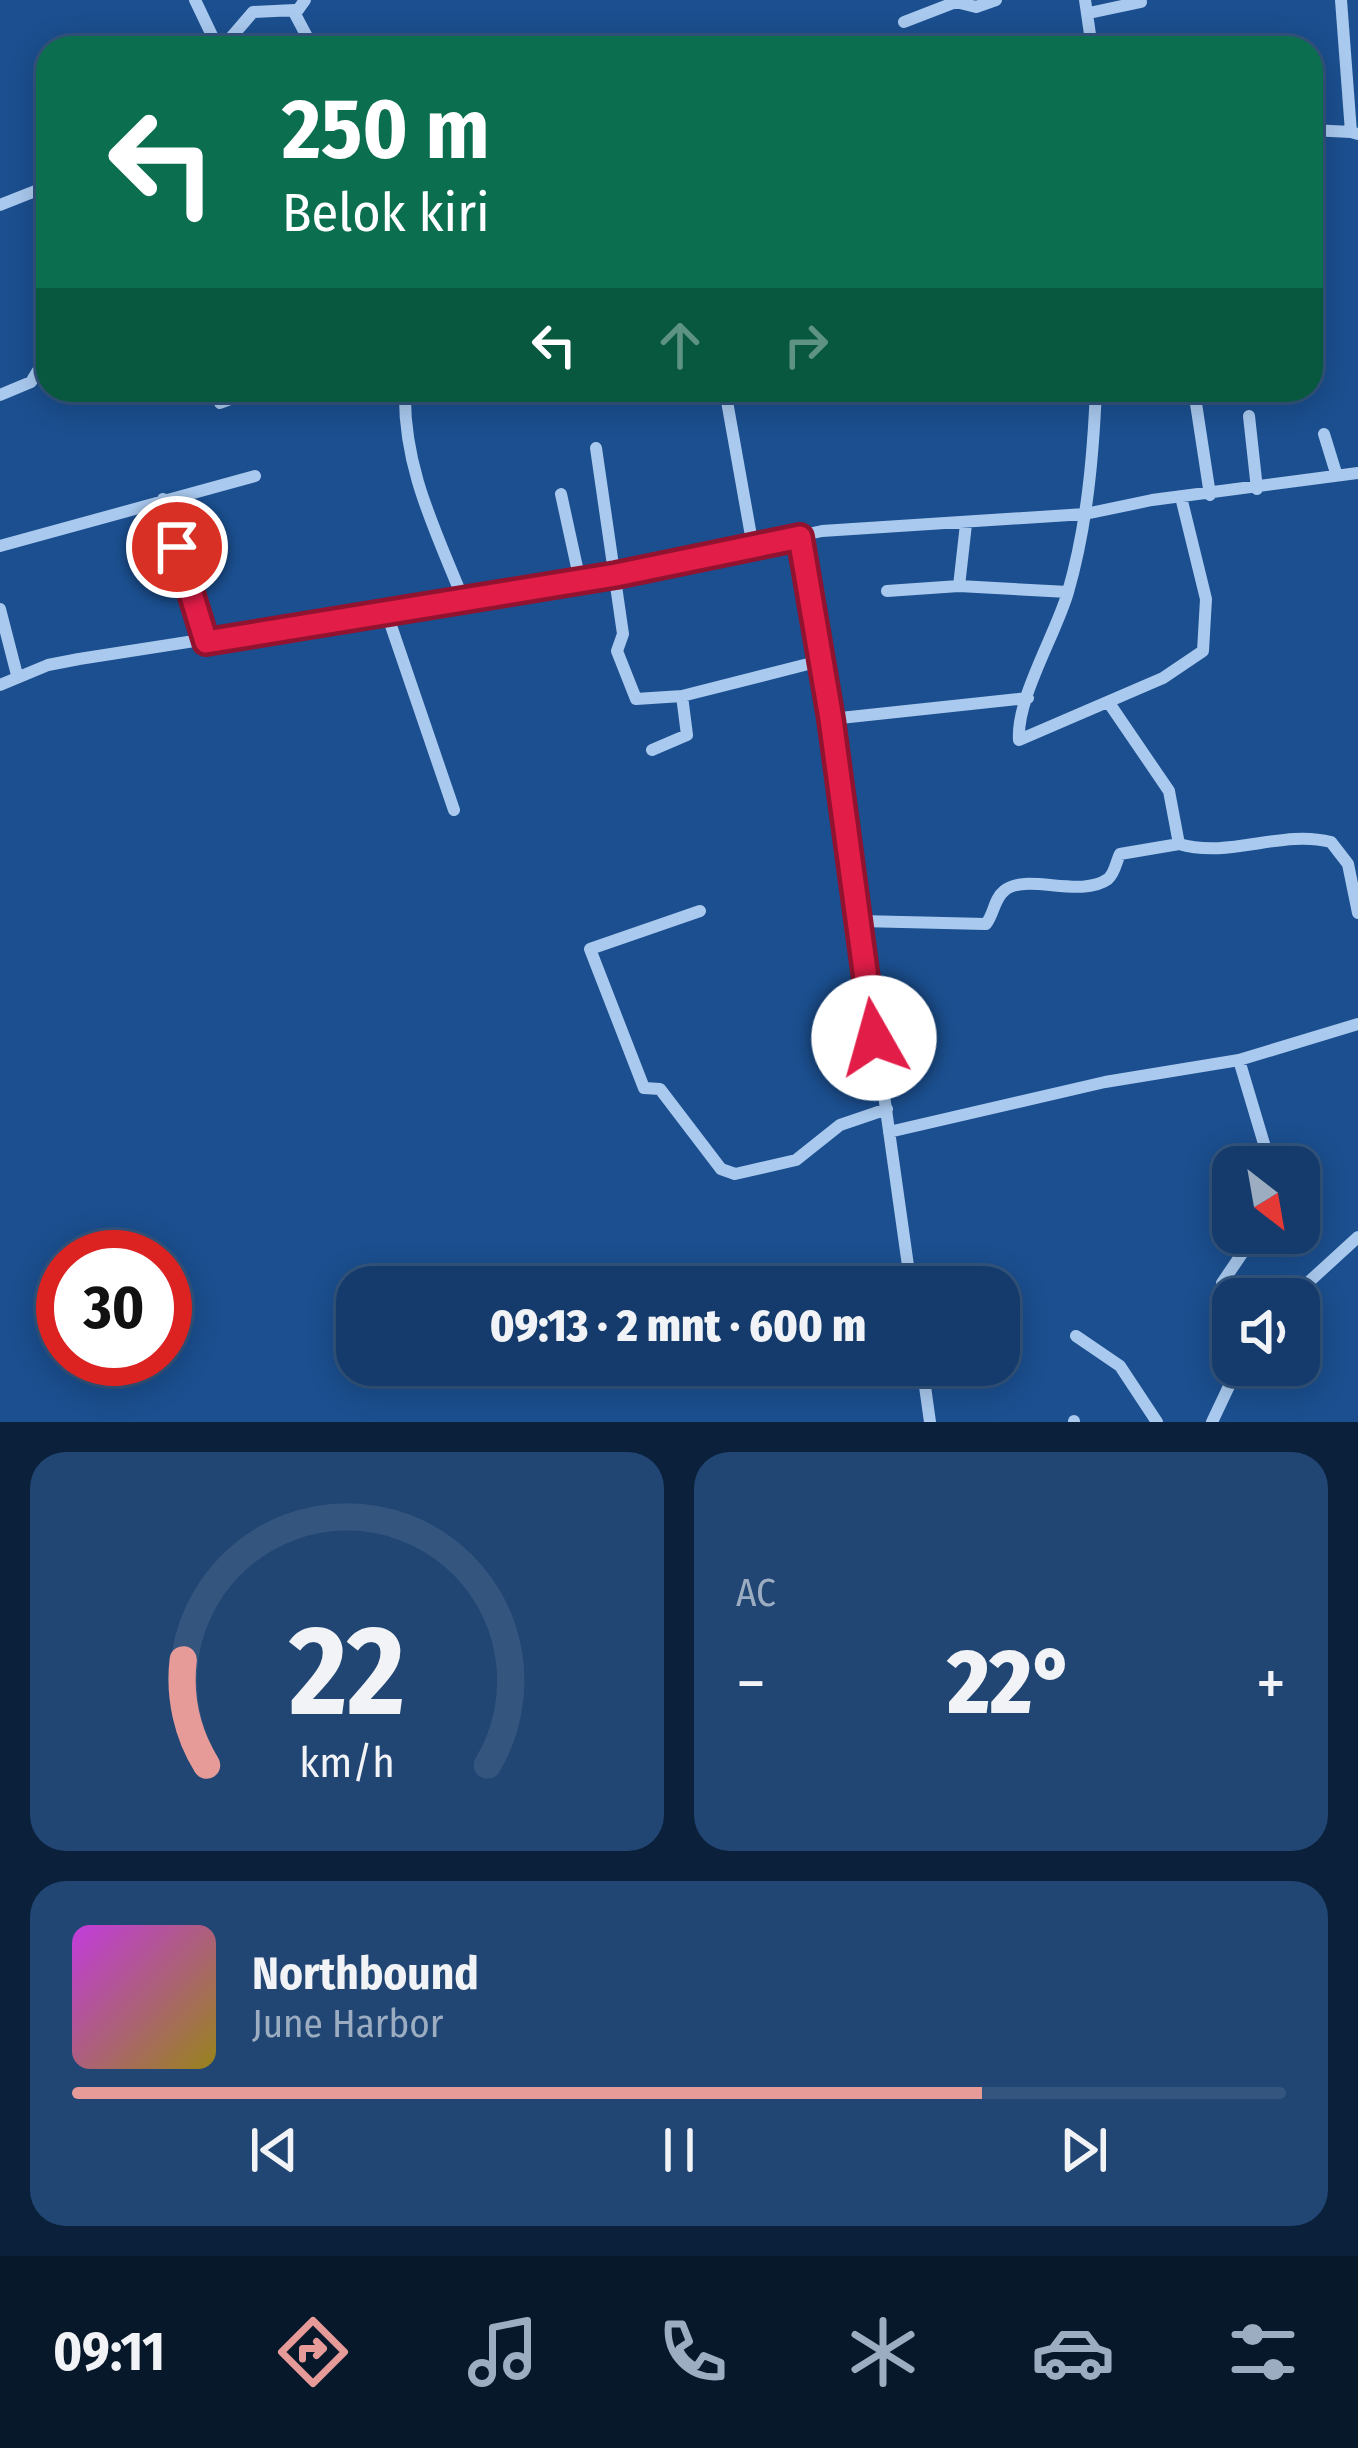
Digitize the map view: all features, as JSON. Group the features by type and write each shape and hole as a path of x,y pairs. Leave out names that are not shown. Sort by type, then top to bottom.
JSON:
{"street":[{"path":"195,0 214,36"},
{"path":"904,22 956,2 976,8 996,0"},
{"path":"1323,131 1354,133 1341,0"},
{"path":"1087,7 1141,2"},
{"path":"230,36 246,17 277,4 300,5 309,36"},
{"path":"0,205 36,191"},
{"path":"0,395 31,382 36,374"},
{"path":"404,402 406,449 415,480 463,599"},
{"path":"727,402 753,547"},
{"path":"1095,402 1085,514 1068,592 1028,698 1019,740 1163,678 1203,651 1206,599 1181,497"},
{"path":"1196,402 1210,495"},
{"path":"1249,416 1257,489"},
{"path":"1324,434 1336,473"},
{"path":"596,448 623,634 617,651 635,697 641,702 682,696 820,661"},
{"path":"0,685 79,659 616,575 845,527 1085,514 1358,473"},
{"path":"0,546 255,476"},
{"path":"561,494 580,581"},
{"path":"163,500 206,642"},
{"path":"959,586 966,524"},
{"path":"800,537 831,719 908,1266"},
{"path":"887,591 959,586 1068,592"},
{"path":"0,609 17,676"},
{"path":"386,611 454,809"},
{"path":"652,750 687,735 682,696"},
{"path":"831,719 1028,698"},
{"path":"1109,703 1160,772 1173,804 1179,844"},
{"path":"860,921 982,925 990,920 1000,894 1013,886 1050,888 1100,882 1112,875 1120,854 1179,844 1220,850 1304,839 1331,842 1348,864 1358,913"},
{"path":"700,911 590,949 644,1088 660,1089 721,1169 735,1174 796,1160 840,1125 887,1109"},
{"path":"890,1132 1105,1082 1240,1060 1358,1024"},
{"path":"1240,1060 1265,1146"},
{"path":"1314,1278 1358,1237"},
{"path":"1076,1336 1120,1366 1157,1422"},
{"path":"925,1386 930,1422"},
{"path":"1212,1422 1229,1386"}],"route":[{"path":"177,547 206,642 616,575 800,537 831,719 874,1038"}]}
